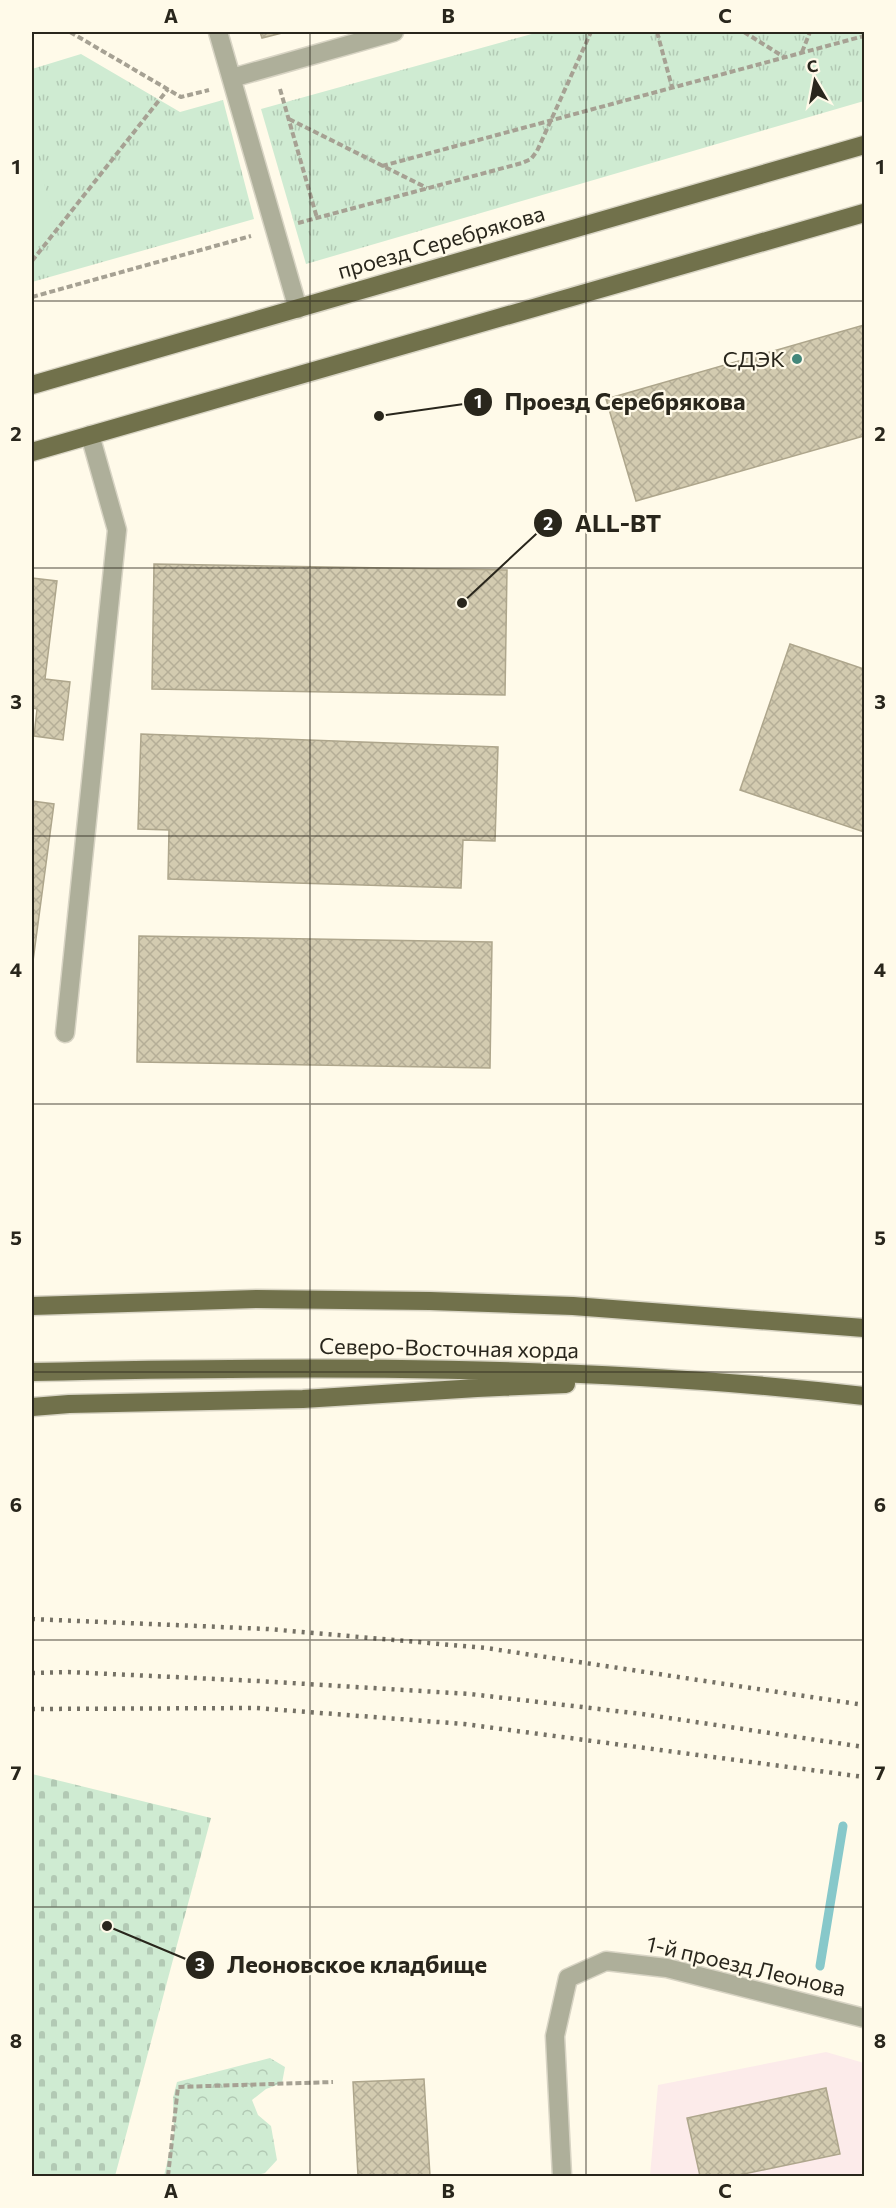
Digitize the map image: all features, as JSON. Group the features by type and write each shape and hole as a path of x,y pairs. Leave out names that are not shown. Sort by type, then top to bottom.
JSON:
{"main road":[{"name":"проезд Серебрякова","path":"32,385 864,145"},
{"path":"32,452 864,213"},
{"name":"Северо-Восточная хорда","path":"32,1306 257,1299 430,1301 573,1306 864,1328"},
{"name":"Северо-Восточная хорда","path":"32,1372 257,1367 514,1371 796,1388 864,1396"},
{"path":"32,1407 69,1404 303,1399 477,1388 682,1380"}],"street":[{"path":"219,32 298,309"},
{"path":"233,81 274,66 394,32"},
{"path":"65,1033 117,530 90,435"},
{"name":"1-й проезд Леонова","path":"562,2176 555,2036 568,1978 606,1961 667,1968 864,2018"}],"path":[{"path":"70,32 181,97 233,81"},
{"path":"32,297 528,160 537,152 591,32"},
{"path":"657,32 672,87"},
{"path":"744,32 784,57"},
{"path":"801,53 810,32"},
{"path":"382,166 864,36"},
{"path":"274,66 317,218"},
{"path":"32,261 168,89"},
{"path":"288,119 428,188"},
{"path":"168,2176 178,2087 333,2082"}],"shaded area":[{"path":"826,2052 864,2063 864,2176 650,2176 658,2085"}],"green space":[{"path":"539,32 864,32 864,101 306,264 261,109"},
{"path":"81,54 180,112 223,100 254,219 32,282 32,69"},
{"path":"32,127 56,238 32,243"},
{"path":"32,1774 211,1818 115,2176 32,2176"},
{"path":"270,2058 285,2067 282,2083 266,2089 252,2100 258,2115 271,2126 277,2160 265,2173 253,2176 164,2176 174,2132 173,2098 177,2082"}],"building":[{"path":"260,32 286,32 262,38"},
{"path":"864,325 864,436 636,501 606,399"},
{"path":"154,564 507,570 505,695 152,689"},
{"path":"32,578 57,581 45,679 70,682 63,740 34,736 37,709 32,708"},
{"path":"790,644 864,669 864,832 740,790"},
{"path":"141,734 498,747 495,841 463,840 461,888 168,879 169,830 138,829"},
{"path":"32,801 54,804 33,961 32,961"},
{"path":"139,936 492,942 490,1068 137,1062"},
{"path":"424,2079 430,2176 358,2176 353,2082"},
{"path":"826,2088 840,2154 734,2176 700,2176 687,2118"}],"waterway":[{"path":"820,1966 843,1826"}],"railway":[{"path":"32,1619 268,1629 486,1648 864,1705"},
{"path":"32,1673 68,1672 258,1681 470,1694 642,1714 864,1747"},
{"path":"32,1709 256,1708 464,1724 864,1777"}],"place":[{"name":"СДЭК","path":"797,359"},
{"name":"Проезд Серебрякова","path":"379,416"},
{"name":"ALL-BT","path":"462,603"},
{"name":"Леоновское кладбище","path":"107,1926"}]}
